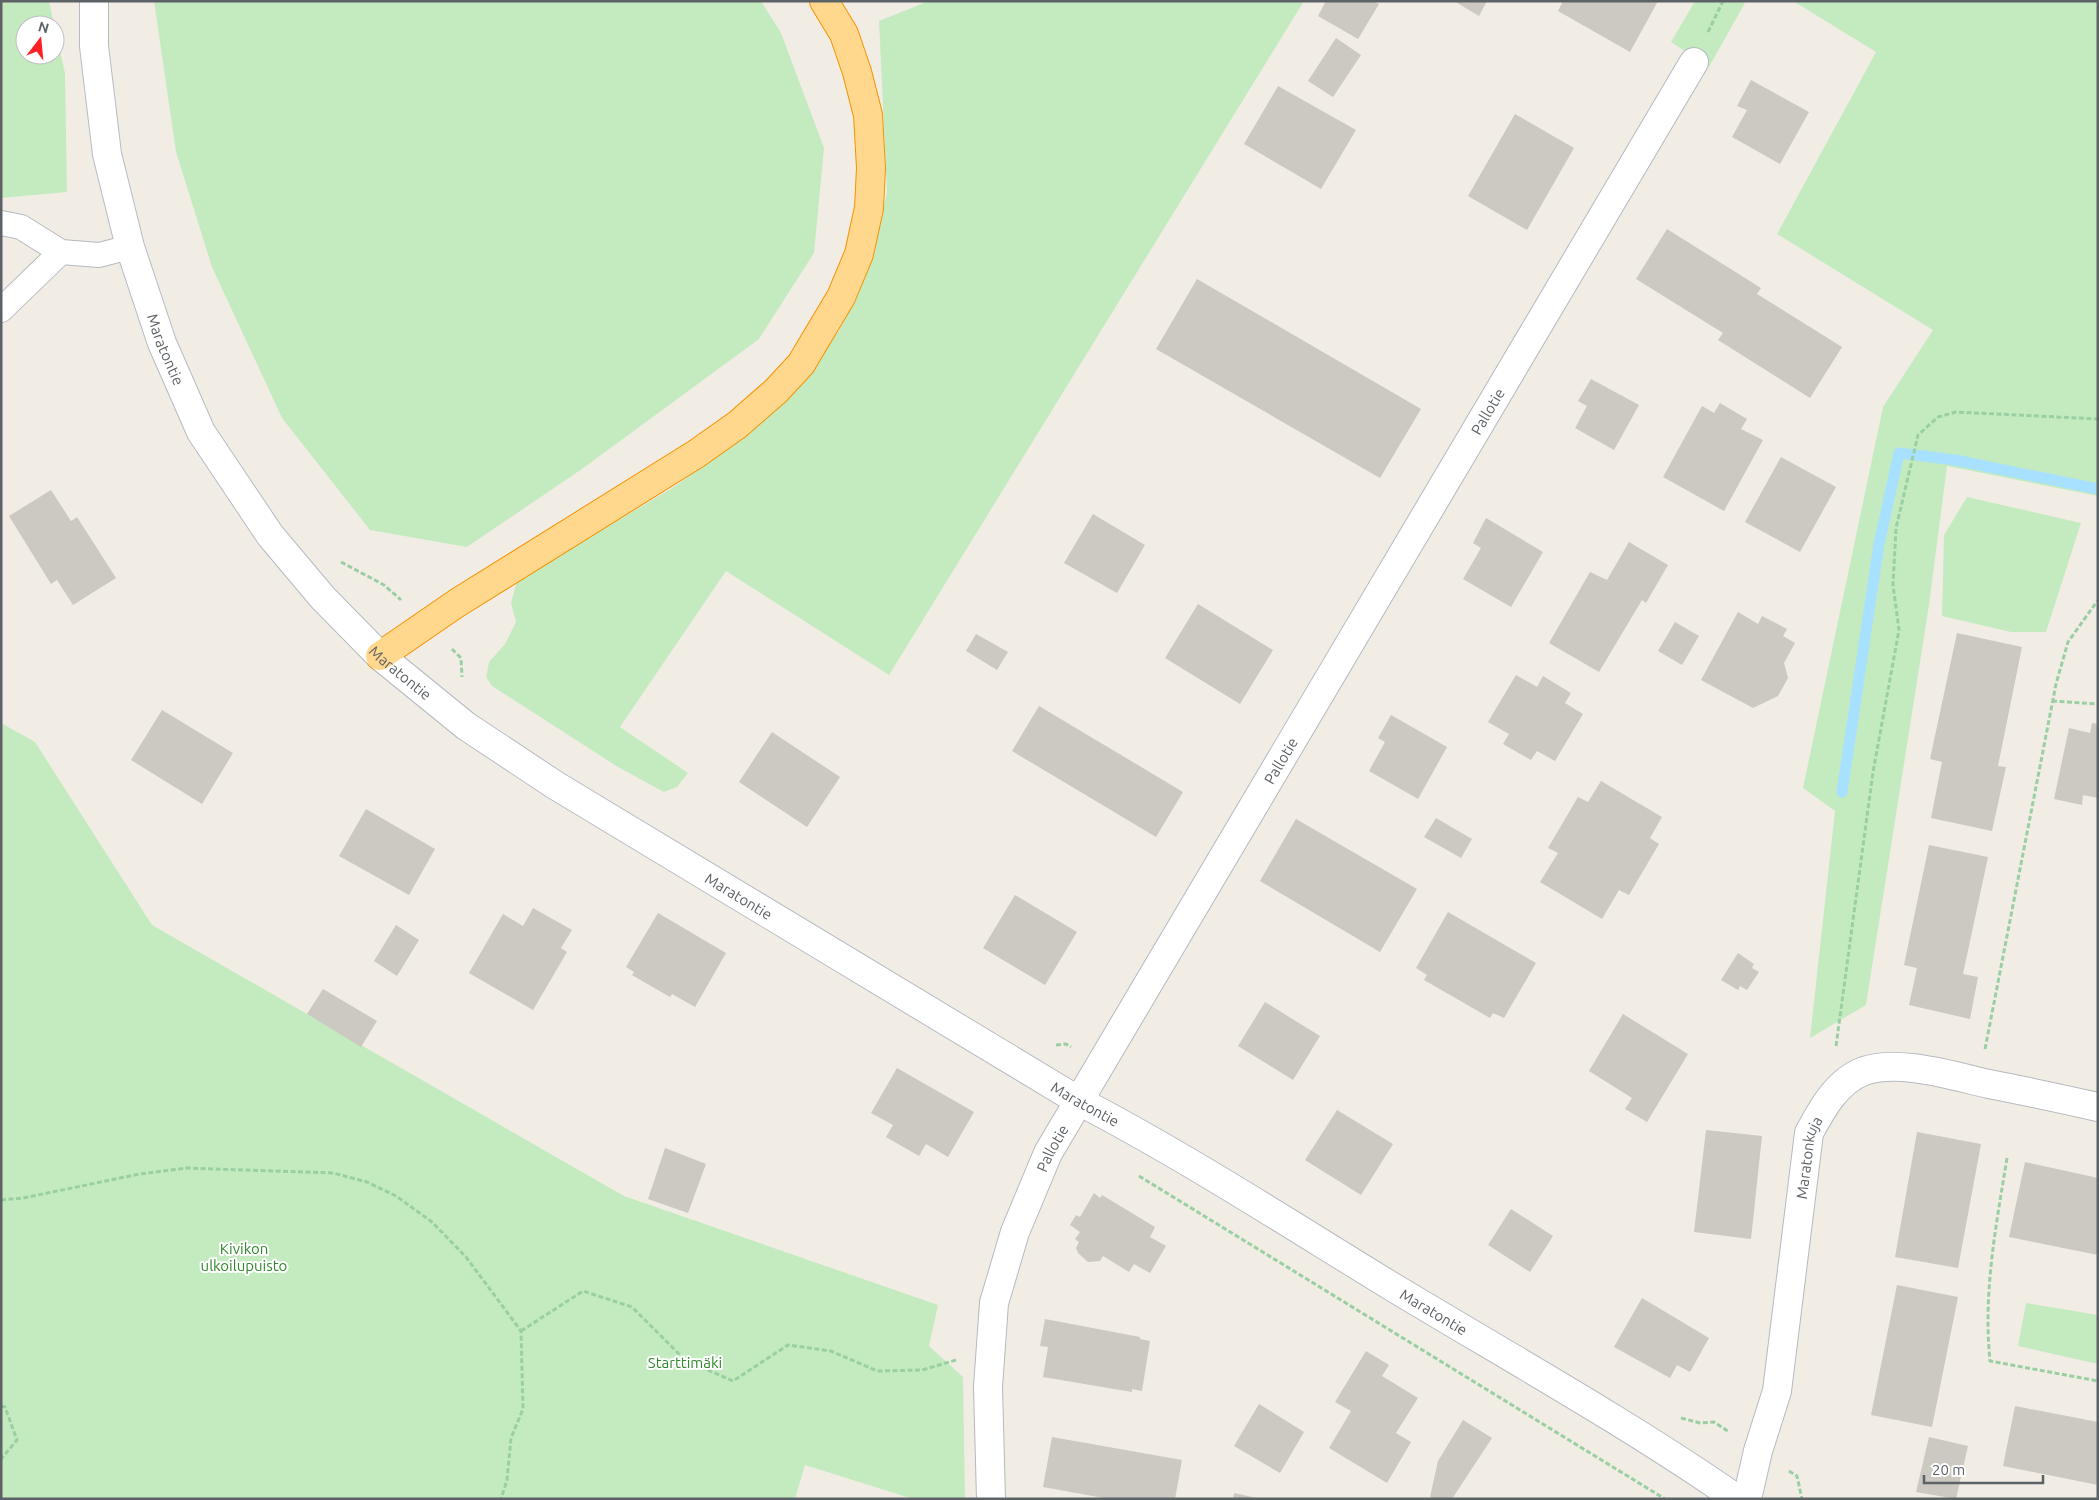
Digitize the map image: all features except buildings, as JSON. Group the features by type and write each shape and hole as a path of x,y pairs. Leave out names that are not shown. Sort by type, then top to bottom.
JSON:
{"highway":[{"path":"380,656 457,603 696,454 737,425 776,391 802,364 841,297 859,254 869,208 871,168 868,115 857,72 844,34 824,1"}],"street":[{"name":"Maratontie","path":"94,1 94,46 107,154 130,247 162,343 201,432 270,535 322,598 380,656 466,726 554,785 1079,1101 1142,1134 1320,1241 1678,1458 1737,1499"},
{"name":"Pallotie","path":"991,1499 989,1351 994,1303 1015,1232 1048,1153 1694,62"},
{"name":"Maratonkuja","path":"1747,1499 1758,1452 1777,1391 1809,1133 1824,1104 1846,1082 1862,1072 1880,1067 1918,1069 2098,1107"}],"lane":[{"path":"1,223 21,227 61,252 99,255 130,247"},
{"path":"1,310 61,252"}],"path":[{"path":"1846,1082 1835,1044 1873,772 1899,630 1892,585 1896,528 1918,435 1938,417 1956,412 2098,420"},
{"path":"336,557 342,563 384,585"},
{"path":"1979,1082 2052,701 2068,642 2098,600"},
{"path":"2052,701 2098,704"},
{"path":"2007,1158 1989,1272 1987,1326 1990,1360 2098,1381"},
{"path":"1,1200 23,1198 140,1174 187,1168 333,1173 367,1182 396,1196 432,1222 466,1257 521,1331 523,1409 511,1438 506,1480 501,1499"},
{"path":"1131,1172 1665,1499"},
{"path":"521,1331 583,1291 632,1307 685,1360 733,1381 788,1345 831,1351 877,1371 922,1370 989,1351"},
{"path":"1,1406 5,1407 17,1440 1,1459"},
{"path":"1797,1476 1802,1499"}],"green space":[{"path":"1,1 49,1 52,15 15,15 15,65 63,65 65,73 67,192 1,198"},
{"path":"154,1 761,1 781,33 824,148 814,253 759,339 582,469 467,547 370,530 282,418 212,267 176,152"},
{"path":"929,1 1304,1 889,675 726,571 620,727 688,773 677,787 664,792 618,767 492,686 486,677 489,662 505,644 516,622 511,603 517,581 677,485 789,399 839,331 870,266 887,192 879,21"},
{"path":"1695,1 1746,1 1709,67 1671,42"},
{"path":"1793,1 2098,1 2098,496 1947,466 1929,605 1866,1005 1810,1038 1835,811 1803,788 1883,407 1933,330 1777,234 1876,52"},
{"path":"1967,497 2081,523 2046,632 2011,632 1942,616 1944,535"},
{"name":"Kivikon ulkoilupuisto","path":"1,723 35,742 152,925 624,1196 938,1305 929,1346 963,1377 965,1499 913,1499 805,1465 795,1499 1,1499"},
{"path":"2026,1303 2098,1315 2098,1364 2018,1346"}],"waterway":[{"path":"1842,792 1879,544 1899,453 1955,460 2098,489"}],"park label":[{"name":"Starttimäki","path":"685,1362"}]}
